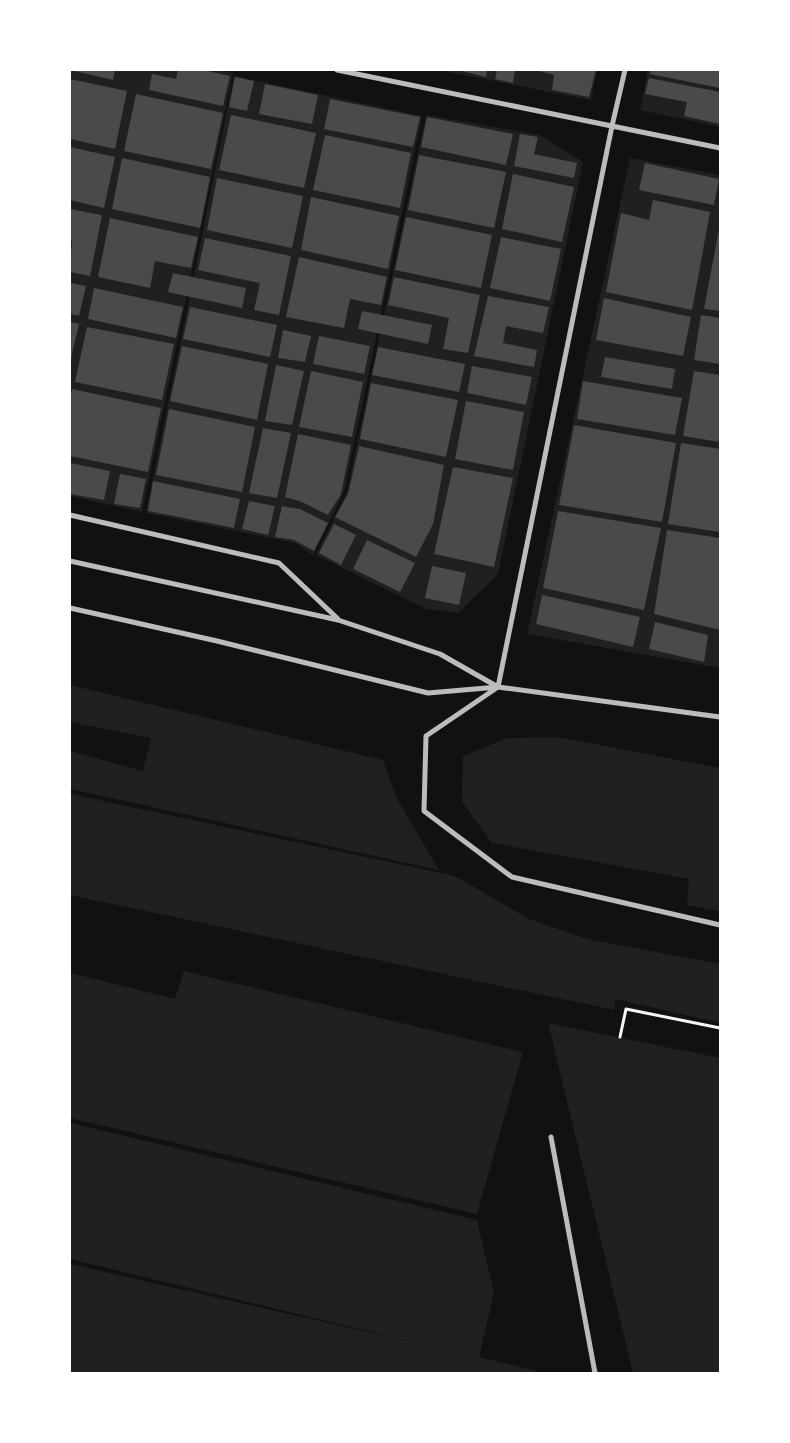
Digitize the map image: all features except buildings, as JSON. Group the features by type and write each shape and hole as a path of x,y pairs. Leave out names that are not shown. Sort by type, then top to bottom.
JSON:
{"street":[{"path":"337,70 720,148"},
{"path":"625,70 498,686 426,736 424,811 512,877 720,925"},
{"path":"70,515 279,562 338,620"},
{"path":"70,561 338,620 440,654 498,686"},
{"path":"70,608 217,641 428,693 498,686 720,718"},
{"path":"551,1137 594,1373"}],"path":[{"path":"620,1037 626,1009 720,1028"}],"shaded area":[{"path":"70,70 218,70 233,73 142,512 70,496"},
{"path":"438,70 597,70 591,100"},
{"path":"648,70 720,70 720,127 640,110"},
{"path":"234,76 422,116 344,492 313,555 295,543 146,513"},
{"path":"426,115 540,135 583,162 498,574 458,613 426,609 316,555 347,492"},
{"path":"630,158 720,175 720,668 527,634"},
{"path":"70,685 383,760 397,799 439,870 70,789 70,751 143,771 151,738 70,722"},
{"path":"558,737 720,768 720,911 687,905 689,879 492,843 462,802 463,756 507,738"},
{"path":"70,794 455,876 529,919 587,939 720,964 720,1023 616,999 614,1010 70,895"},
{"path":"184,971 523,1052 477,1214 70,1118 70,973 175,999"},
{"path":"548,1023 720,1058 720,1373 633,1373"},
{"path":"70,1123 477,1220 494,1293 479,1357 537,1371 537,1373 70,1373 70,1264 421,1344 70,1259"}]}
